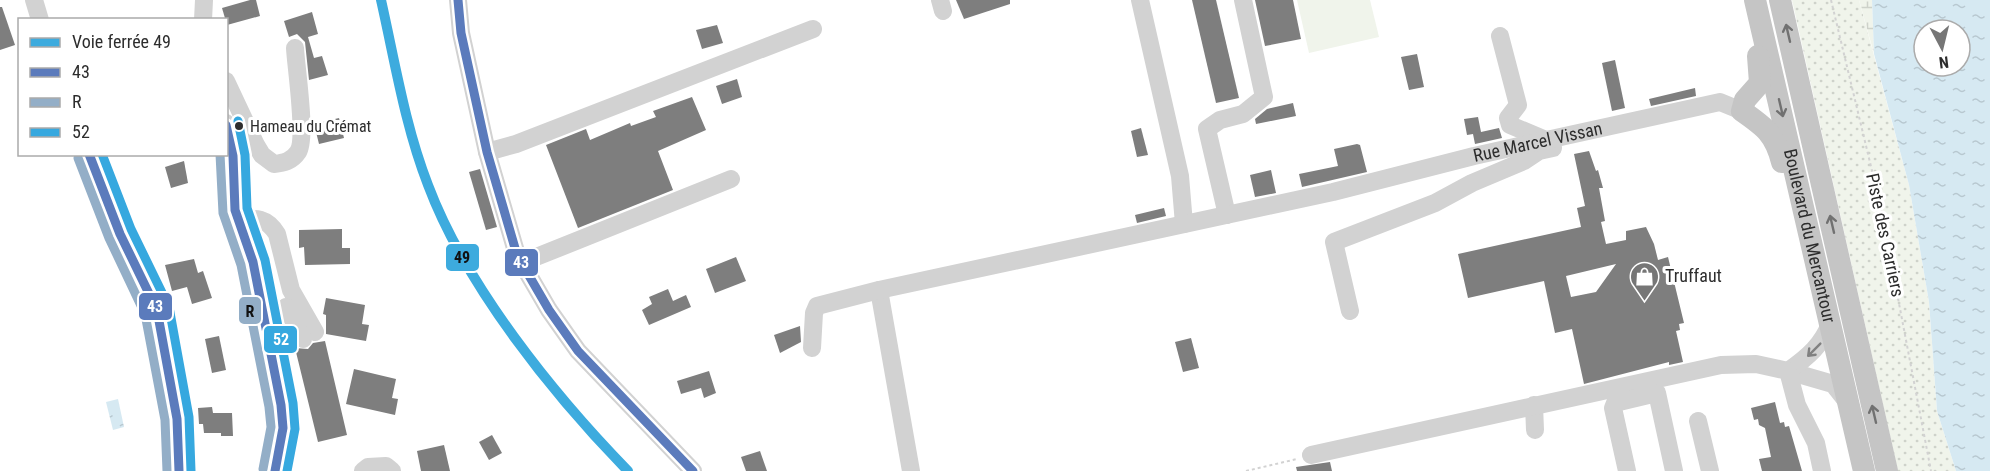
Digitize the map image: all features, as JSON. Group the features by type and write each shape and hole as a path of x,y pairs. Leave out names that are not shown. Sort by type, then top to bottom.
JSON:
{"main road":[{"name":"Boulevard du Mercantour","path":"1780,0 1887,471"},
{"name":"Boulevard du Mercantour","path":"1756,5 1864,471"},
{"path":"1756,5 1754,38 1760,69 1760,83 1745,100 1742,111 1768,129 1778,148 1792,195 1805,209"}],"street":[{"path":"34,0 39,18"},
{"path":"203,18 204,0"},
{"path":"458,0 461,33 487,152 521,263 578,351 693,471"},
{"path":"1140,0 1180,176 1184,224"},
{"path":"1227,215 1207,129 1220,120 1243,114 1264,97 1243,0"},
{"path":"487,152 534,137 813,29"},
{"path":"1500,36 1518,105 1508,118 1510,125 1546,140"},
{"path":"228,85 262,155 274,164 293,159 302,142 295,48"},
{"name":"Rue Marcel Vissan","path":"812,348 814,313 817,306 879,290 1334,192 1546,140 1720,102 1742,111"},
{"path":"1350,311 1334,242 1435,203 1472,183 1524,161 1539,151 1607,138 1612,126"},
{"path":"228,132 233,156 233,190 239,221 257,279 281,405 283,428 274,471"},
{"path":"90,156 120,234 141,273 160,320 177,419 179,471"},
{"path":"521,263 731,179"},
{"path":"239,221 253,218 266,220 273,226 291,290 309,336"},
{"path":"879,290 912,471"},
{"path":"1788,371 1816,350 1824,340 1831,322"},
{"path":"1311,455 1721,365 1756,364 1833,384 1848,404"},
{"path":"1788,371 1797,405 1816,443 1822,471"},
{"path":"1627,471 1613,408 1615,403 1657,393 1674,471"},
{"path":"1534,405 1535,430"},
{"path":"1698,421 1710,471"},
{"path":"363,471 368,467 386,466 392,471"}],"path":[{"name":"Piste des Carriers","path":"1831,0 1880,204 1931,471"},
{"path":"1246,471 1311,455"}],"green space":[{"path":"1297,0 1370,0 1379,37 1309,53"},
{"path":"1792,0 1859,0 1909,185 1929,302 1937,411 1956,471 1898,471"},
{"path":"1859,0 1872,0 1874,54"}],"water":[{"path":"1872,0 1990,0 1990,471 1956,471 1937,411 1929,302 1909,185 1874,54"},
{"path":"118,399 124,427 113,430 106,402"}],"building":[{"path":"256,0 260,16 228,25 228,18 225,18 222,8"},
{"path":"956,0 1010,0 1010,4 964,19"},
{"path":"1192,0 1216,0 1239,98 1216,103"},
{"path":"1255,0 1293,0 1301,39 1265,46"},
{"path":"0,7 2,7 15,45 0,50"},
{"path":"312,12 318,34 308,37 314,58 322,56 328,75 309,80 305,42 297,34 289,37 284,21"},
{"path":"717,25 723,43 702,49 696,30"},
{"path":"1417,54 1424,87 1409,90 1401,57"},
{"path":"1615,60 1625,108 1612,111 1602,63"},
{"path":"737,79 742,97 722,104 716,86"},
{"path":"1695,88 1696,96 1651,106 1649,99"},
{"path":"692,97 706,130 658,151 673,190 578,228 546,145 586,129 590,140 630,123 631,126 656,117 653,111"},
{"path":"1293,103 1296,116 1256,124 1255,119 1267,109"},
{"path":"1478,117 1481,132 1499,128 1502,138 1475,144 1473,134 1467,135 1464,119"},
{"path":"339,118 344,138 319,144 314,124"},
{"path":"1141,128 1148,155 1137,157 1131,131"},
{"path":"1360,145 1367,172 1302,187 1299,174 1338,166 1334,149"},
{"path":"1589,151 1596,171 1598,170 1603,188 1599,188 1605,221 1601,222 1606,244 1626,240 1626,231 1646,227 1658,260 1668,257 1684,323 1679,324 1680,330 1676,331 1683,362 1669,365 1669,362 1584,384 1572,329 1555,333 1544,281 1468,298 1458,254 1581,227 1577,208 1585,206 1574,154","holes":["1616,264 1596,292 1571,297 1566,276"]},
{"path":"184,161 188,183 171,188 165,167"},
{"path":"480,169 497,227 486,230 469,172"},
{"path":"1271,170 1276,193 1255,197 1250,175"},
{"path":"1164,208 1166,216 1137,223 1135,215"},
{"path":"342,229 342,248 350,248 350,264 305,265 304,247 299,248 299,230"},
{"path":"736,257 746,281 715,293 706,269"},
{"path":"194,259 198,273 203,271 212,298 192,304 187,287 172,291 165,265"},
{"path":"668,289 673,301 686,295 691,307 649,325 642,310 652,304 649,297"},
{"path":"326,298 365,305 362,324 369,325 366,341 326,334 326,315 323,314"},
{"path":"800,326 801,342 780,353 774,335"},
{"path":"219,336 226,370 212,373 205,339"},
{"path":"1191,338 1199,368 1183,372 1175,342"},
{"path":"325,341 347,435 318,442 295,348 308,349 313,343"},
{"path":"354,369 396,379 392,398 398,399 395,415 346,404"},
{"path":"709,371 716,393 704,398 701,388 681,394 677,381"},
{"path":"1775,402 1780,423 1784,422 1785,427 1789,426 1802,471 1762,471 1759,459 1771,457 1765,428 1759,425 1758,419 1754,420 1751,408"},
{"path":"212,407 213,413 232,413 233,436 204,433 203,424 199,424 198,408"},
{"path":"492,435 502,453 489,460 479,442"},
{"path":"444,445 450,471 421,471 417,451"},
{"path":"760,451 767,471 746,471 741,457"},
{"path":"1330,462 1332,471 1297,471 1296,467"}],"rail line":[{"name":"49","path":"381,0 413,140 444,223 488,300 514,337 570,408 628,471"}],"transit line":[{"name":"43","path":"458,0 461,33 487,152 517,255 549,310 578,351 693,471"},
{"name":"52","path":"238,121 245,155 247,208 265,260 293,403 295,429 287,471"},
{"name":"43","path":"228,134 233,156 235,210 253,262 281,405 283,428 275,471"},
{"name":"43","path":"90,156 120,234 157,310 177,419 179,471"},
{"name":"52","path":"103,156 131,229 169,307 189,417 191,471"},
{"name":"R","path":"220,156 223,213 241,265 269,407 271,427 263,469"},
{"name":"R","path":"78,158 109,238 145,314 165,420 167,471"}],"place":[{"name":"Hameau du Crémat","path":"239,126"},
{"name":"Truffaut","path":"1644,302"}]}
